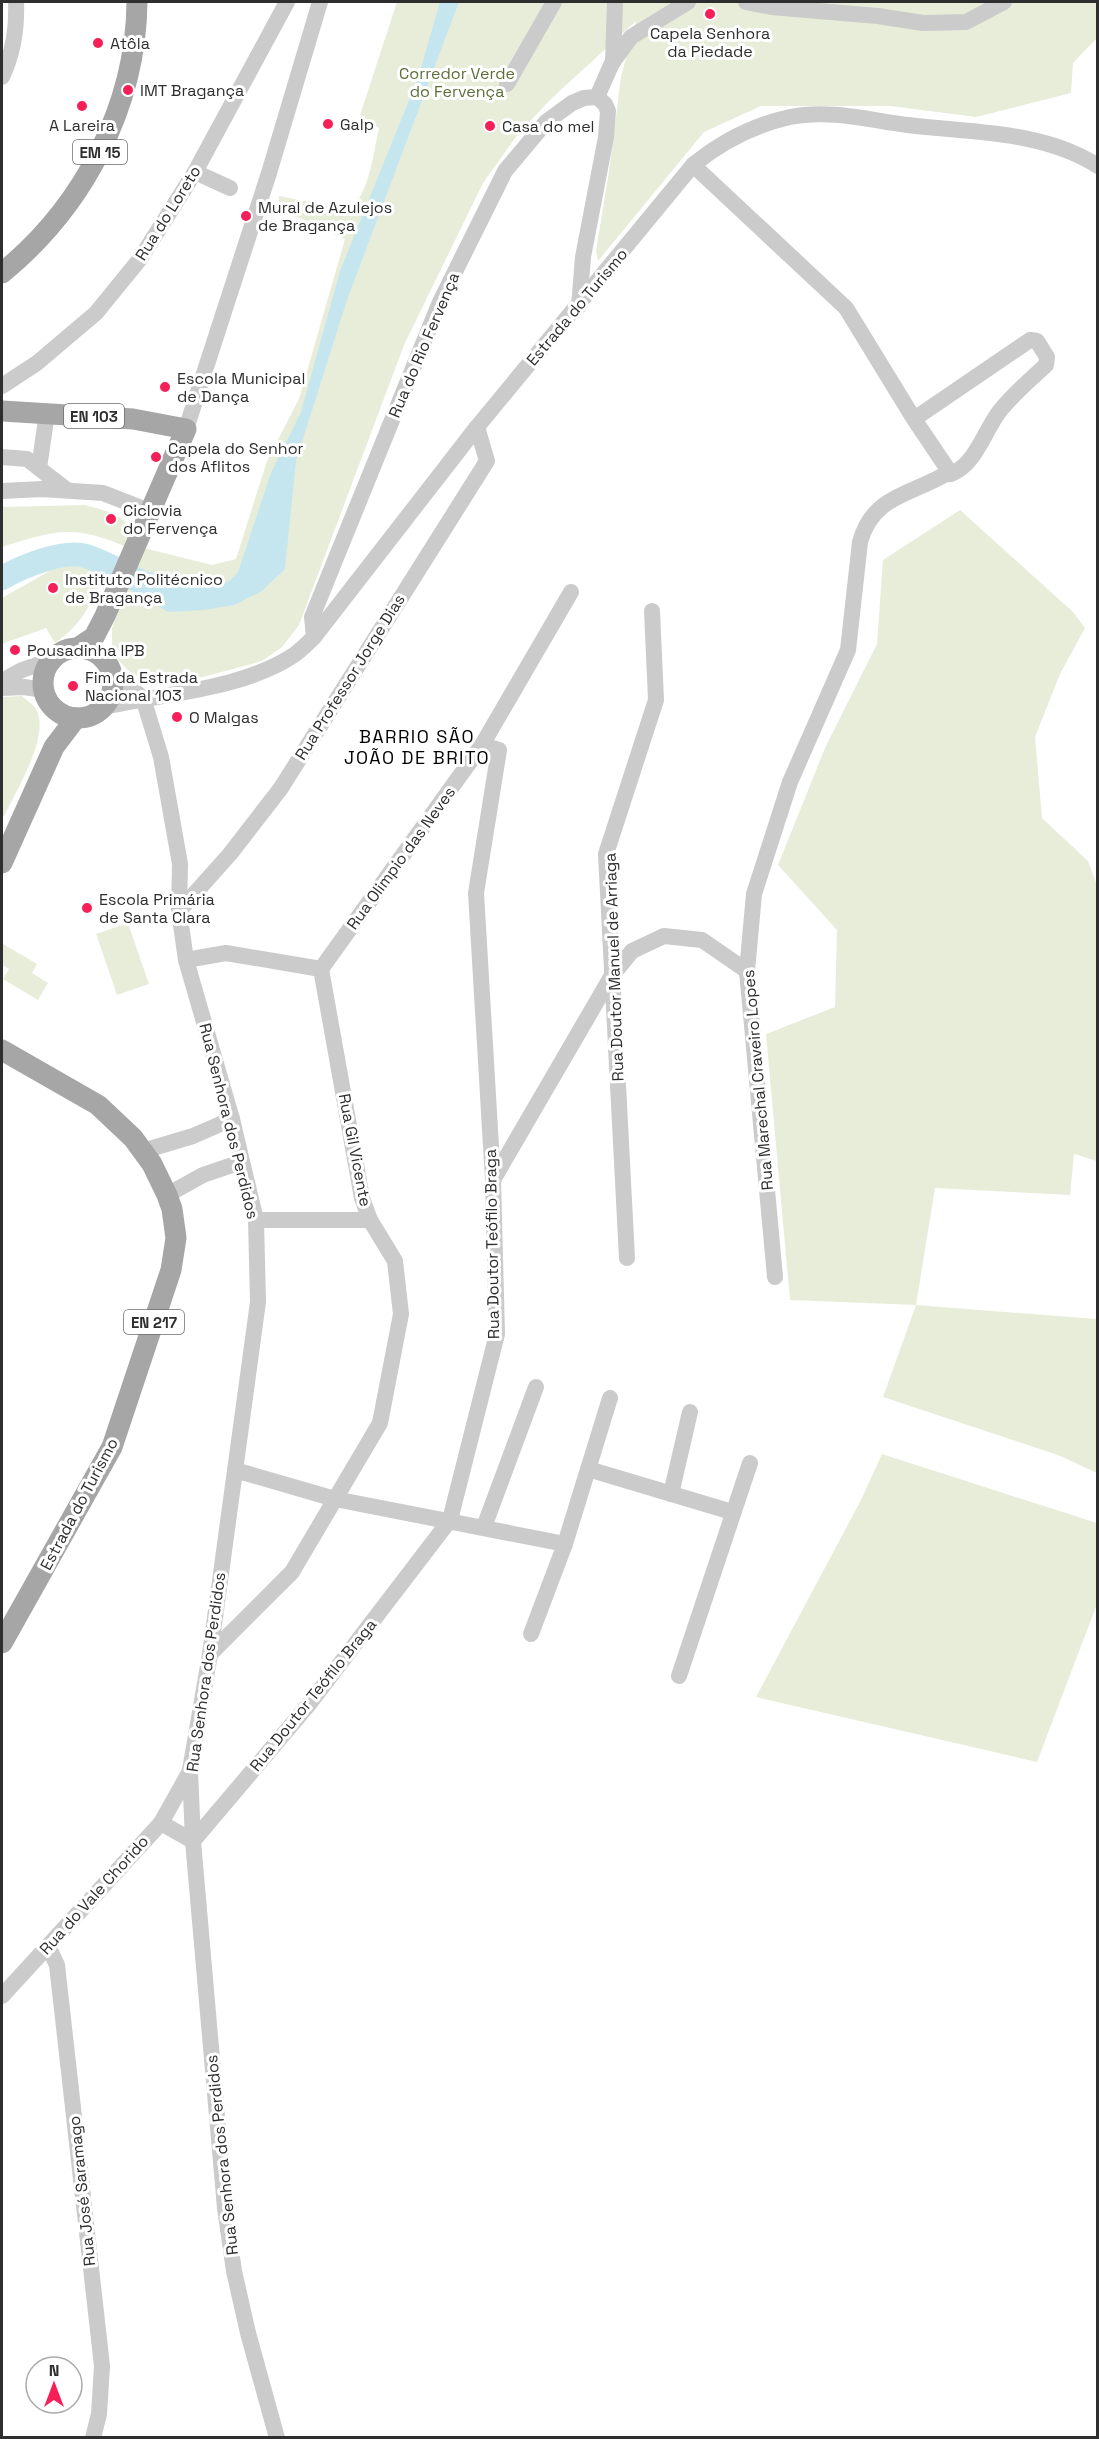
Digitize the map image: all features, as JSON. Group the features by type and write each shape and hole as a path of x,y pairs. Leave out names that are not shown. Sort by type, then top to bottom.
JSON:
{"main road":[{"name":"EM 15","path":"2,259 21,243 55,203 80,166 96,135 113,93 122,53 127,2"},
{"name":"EM 15","path":"2,273 26,253 60,213 89,173 106,140 132,66 137,2"},
{"name":"EN 103","path":"2,411 133,419 186,429"},
{"path":"54,747 55,723 43,680 51,660 58,653 79,647 94,637 186,429"},
{"path":"48,698 68,716 76,718 86,717 104,707 111,697 114,685 110,668 101,652 100,639 105,616"},
{"path":"79,647 90,649 110,668"},
{"path":"2,863 54,747 76,718"},
{"name":"Estrada do Turismo","path":"2,1050 98,1105 133,1138 143,1151 167,1195 172,1209 176,1238 171,1270 112,1447 2,1643"}],"street":[{"path":"2,77 8,64 17,22 16,2"},
{"name":"Rua do Loreto","path":"2,386 37,363 96,313 140,259 195,172 287,2"},
{"path":"186,429 269,173 320,2"},
{"path":"507,84 554,2"},
{"path":"612,63 615,2"},
{"path":"579,306 583,257 606,137 608,111 597,97 612,63 631,37 688,2"},
{"path":"746,2 771,7 878,16 923,23 966,22 1005,2"},
{"name":"Rua do Rio Fervença","path":"314,636 312,617 435,312 505,171 546,122 572,103 584,98 597,97"},
{"name":"Estrada do Turismo","path":"104,707 239,681 270,669 296,654 314,636 477,427 693,165 709,152 748,130 791,117 824,114 994,134 1048,144 1098,166"},
{"path":"693,165 846,308 914,420 949,472"},
{"path":"195,172 230,188"},
{"name":"Rua Marechal Craveiro Lopes","path":"775,1277 747,971 754,894 790,782 848,650 860,542 864,527 874,512 891,500 949,472 951,474 965,467 999,412 1018,390 1046,365 1047,357 1037,341 1030,340 914,420"},
{"path":"39,468 47,413"},
{"name":"Rua Professor Jorge Dias","path":"179,911 230,854 281,788 487,461 477,427"},
{"path":"2,457 27,459 66,490"},
{"path":"2,491 66,490 103,493 149,511"},
{"name":"Rua Olimpio das Neves","path":"321,969 482,745 571,592"},
{"name":"Rua Doutor Manuel de Arriaga","path":"627,1258 606,854 656,700 652,611"},
{"path":"2,681 22,670 51,660"},
{"path":"110,668 143,698"},
{"path":"2,688 24,687 48,698"},
{"name":"Rua Senhora dos Perdidos","path":"143,698 161,757 180,864 179,911 186,960 232,1119 256,1220 258,1302 210,1654 190,1770 193,1841 225,2208 234,2271 248,2333 277,2438"},
{"name":"Rua Doutor Teófilo Braga","path":"193,1841 310,1703 450,1520 497,1334 493,1180 476,893 498,750 482,745"},
{"path":"493,1180 611,977 632,951 664,936 702,940 747,971"},
{"path":"186,960 226,953 321,969"},
{"name":"Rua Gil Vicente","path":"210,1654 292,1572 380,1423 401,1314 395,1261 370,1220 362,1198 321,969"},
{"path":"143,1151 193,1136 232,1119"},
{"path":"167,1195 203,1175 241,1162"},
{"path":"256,1220 370,1220"},
{"path":"484,1527 536,1386"},
{"path":"531,1634 565,1544 610,1398"},
{"path":"671,1494 690,1412"},
{"path":"679,1676 750,1462"},
{"path":"588,1469 732,1512"},
{"path":"235,1470 335,1499 565,1544"},
{"path":"161,1823 190,1770"},
{"name":"Rua do Vale Chorido","path":"2,1996 161,1823 193,1841"},
{"name":"Rua José Saramago","path":"48,1946 57,1965 102,2366 99,2415 93,2438"}],"green space":[{"name":"Corredor Verde do Fervença","path":"397,2 1097,2 1097,38 1073,63 1071,93 976,117 891,106 761,106 704,132 598,261 596,251 621,77 636,21 552,98 518,134 483,183 404,345 299,625 282,647 262,661 203,677 156,684 131,673 117,659 112,644 112,628 144,548 212,565 236,559 267,461 299,399 345,239 278,208 279,196 350,210 357,202 370,172 379,128 360,115"},
{"path":"85,505 125,521 130,532 124,546 90,535 63,532 2,547 2,507"},
{"path":"960,510 1073,612 1085,628 1060,674 1035,737 1042,818 1088,861 1097,885 1097,1161 1074,1154 1070,1195 935,1188 916,1305 790,1300 766,1034 835,1007 837,930 778,865 825,748 877,644 883,560"},
{"path":"60,565 82,565 103,576 79,621 55,643 46,628 2,644 2,598"},
{"path":"22,696 36,709 39,733 30,763 4,816 2,815 2,697"},
{"path":"128,923 149,984 117,995 96,934"},
{"path":"3,944 37,964 32,973 48,983 38,1000 3,979 9,969 2,965"},
{"path":"916,1305 1097,1319 1097,1473 1058,1455 883,1397"},
{"path":"882,1454 1097,1523 1097,1604 1037,1762 756,1697 861,1500"}],"water":[{"path":"440,2 459,2 347,300 296,461 285,569 262,591 234,605 204,610 168,612 129,589 135,570 221,583 229,581 238,572 271,473 301,412 340,271 418,78"}],"waterway":[{"path":"2,578 43,560 77,554 100,561 142,582"}],"place":[{"name":"Capela Senhora da Piedade","path":"710,14"},
{"name":"Atôla","path":"98,43"},
{"name":"IMT Bragança","path":"128,90"},
{"name":"A Lareira","path":"82,106"},
{"name":"Galp","path":"328,124"},
{"name":"Casa do mel","path":"490,126"},
{"name":"Mural de Azulejos de Bragança","path":"246,216"},
{"name":"Escola Municipal de Dança","path":"165,387"},
{"name":"Capela do Senhor dos Aflitos","path":"156,457"},
{"name":"Ciclovia do Fervença","path":"111,519"},
{"name":"Instituto Politécnico de Bragança","path":"53,588"},
{"name":"Pousadinha IPB","path":"15,650"},
{"name":"Fim da Estrada Nacional 103","path":"73,686"},
{"name":"O Malgas","path":"177,717"},
{"name":"Escola Primária de Santa Clara","path":"87,908"}],"district":[{"name":"BARRIO SÃO JOÃO DE BRITO","path":"417,746"}]}
